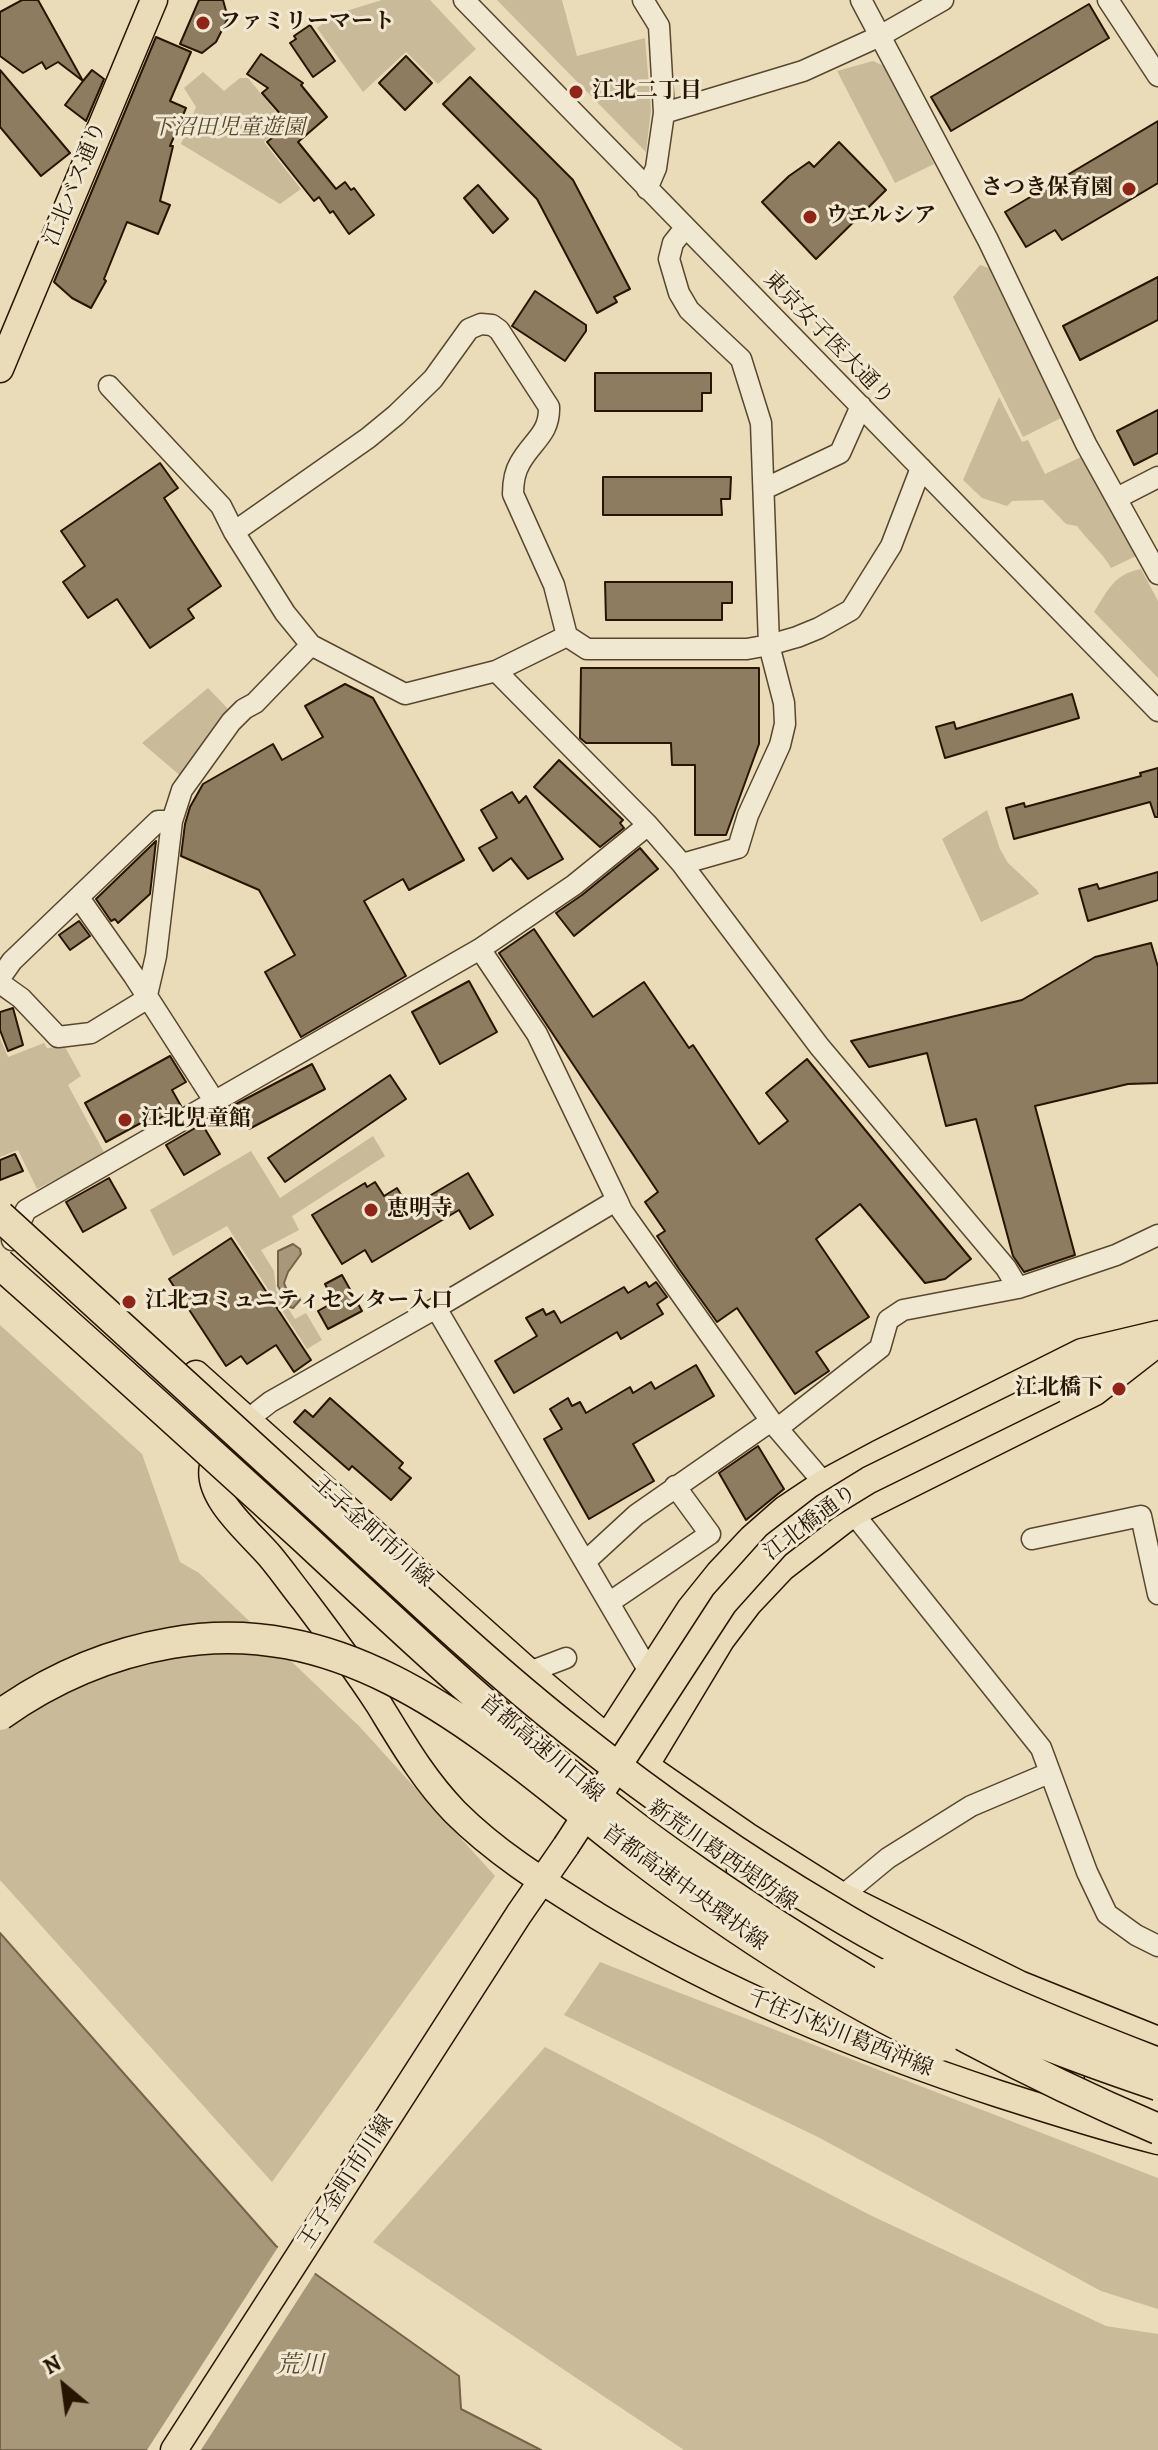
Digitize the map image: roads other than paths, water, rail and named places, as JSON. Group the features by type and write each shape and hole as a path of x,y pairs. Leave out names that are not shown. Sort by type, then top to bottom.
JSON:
{"highway":[{"name":"首都高速川口線","path":"7,1233 479,1654 570,1731 667,1805 831,1912 919,1959 1051,2020 1158,2063"},
{"name":"首都高速川口線","path":"7,1233 133,1382 457,1679 623,1818 711,1882 879,1989 1041,2077 1158,2130"},
{"name":"首都高速中央環状線","path":"0,1702 39,1678 90,1654 150,1636 183,1630 233,1627 273,1630 316,1638 359,1651 451,1695 755,1896 883,1970 1000,2026 1158,2085"},
{"name":"首都高速中央環状線","path":"0,1715 36,1691 84,1667 123,1653 174,1642 254,1638 337,1655 382,1673 443,1708 696,1900 867,2009 976,2063 1050,2093 1158,2130"}],"main road":[{"name":"江北バス通り","path":"0,369 154,0"},
{"name":"王子金町市川線","path":"0,1197 7,1233 228,1441"},
{"name":"王子金町市川線","path":"7,1233 247,1420 529,1672 607,1738 646,1766"},
{"path":"590,1761 690,1609 752,1538 785,1509 824,1483 878,1454 1082,1352 1158,1339"},
{"path":"630,1791 721,1640 749,1603 782,1568 853,1513 1095,1392 1158,1339"},
{"name":"江北橋通り","path":"519,1914 724,1603 776,1545 825,1507 869,1480 1158,1339"},
{"path":"247,1420 228,1441 213,1467 213,1481 218,1494 314,1613 426,1779 484,1840 542,1881"},
{"name":"新荒川葛西堤防線","path":"228,1441 533,1715 630,1791 774,1895 981,2025 1107,2083 1158,2101"},
{"name":"新荒川葛西堤防線","path":"646,1766 747,1836 842,1896 1019,1984 1158,2040"},
{"name":"千住小松川葛西沖線","path":"542,1881 676,1961 726,1987 833,2034 966,2083 1158,2141"},
{"name":"王子金町市川線","path":"174,2450 519,1914"}],"street":[{"name":"東京女子医大通り","path":"464,0 1158,711"},
{"path":"643,0 659,26 664,113 656,168 647,189"},
{"path":"861,0 988,240 1086,444 1158,574"},
{"path":"664,113 803,71 880,36 943,0"},
{"path":"1108,0 1158,76"},
{"path":"682,864 738,848 748,815 780,745 785,724 784,703 769,645 761,423 741,359 689,310 679,293 669,259 670,249 685,228"},
{"path":"234,532 396,415 433,379 469,329 481,324 492,325 499,330 549,407 549,422 513,478 513,494 554,585 567,636 587,649 747,649 819,628 851,610 891,546 921,468"},
{"path":"109,386 221,506 285,613 311,645 405,694 496,671 567,636"},
{"path":"764,489 840,453 861,406"},
{"path":"1117,498 1158,477"},
{"path":"172,821 158,821 12,961 0,981 58,1037 91,1033 140,1003 147,995 156,956 172,821 182,790 231,722 255,703 311,645"},
{"path":"496,671 648,825 682,864 819,1046 1006,1268 1018,1288"},
{"path":"7,1233 26,1210 480,949 574,885 648,825"},
{"path":"79,898 147,995 215,1102"},
{"path":"480,949 537,1034 630,1223 774,1424 824,1483"},
{"path":"247,1420 270,1402 617,1200"},
{"path":"586,1561 636,1515 675,1486 774,1424 880,1348 888,1320 903,1310 1018,1288 1116,1255 1158,1235"},
{"path":"436,1308 650,1673"},
{"path":"610,1602 710,1534 675,1486"},
{"path":"853,1513 1041,1748 1087,1872 1107,1914 1158,1946"},
{"path":"1032,1539 1141,1516 1154,1556 1158,1594"},
{"path":"690,1609 721,1640"},
{"path":"529,1672 566,1658"},
{"path":"842,1896 888,1858 971,1806 1049,1773"}],"water":[{"path":"293,1244 301,1254 284,1283 288,1293 298,1294 300,1300 293,1308 278,1286 278,1251"},
{"name":"荒川","path":"0,1933 276,2246 459,2376 461,2409 541,2450 0,2450"}],"place":[{"name":"ファミリーマート","path":"203,23"},
{"name":"江北二丁目","path":"576,92"},
{"name":"さつき保育園","path":"1129,189"},
{"name":"ウエルシア","path":"810,217"},
{"name":"江北児童館","path":"125,1120"},
{"name":"恵明寺","path":"371,1210"},
{"name":"江北コミュニティセンター入口","path":"129,1302"},
{"name":"江北橋下","path":"1119,1389"}],"park label":[{"name":"下沼田児童遊園","path":"228,129"}]}
